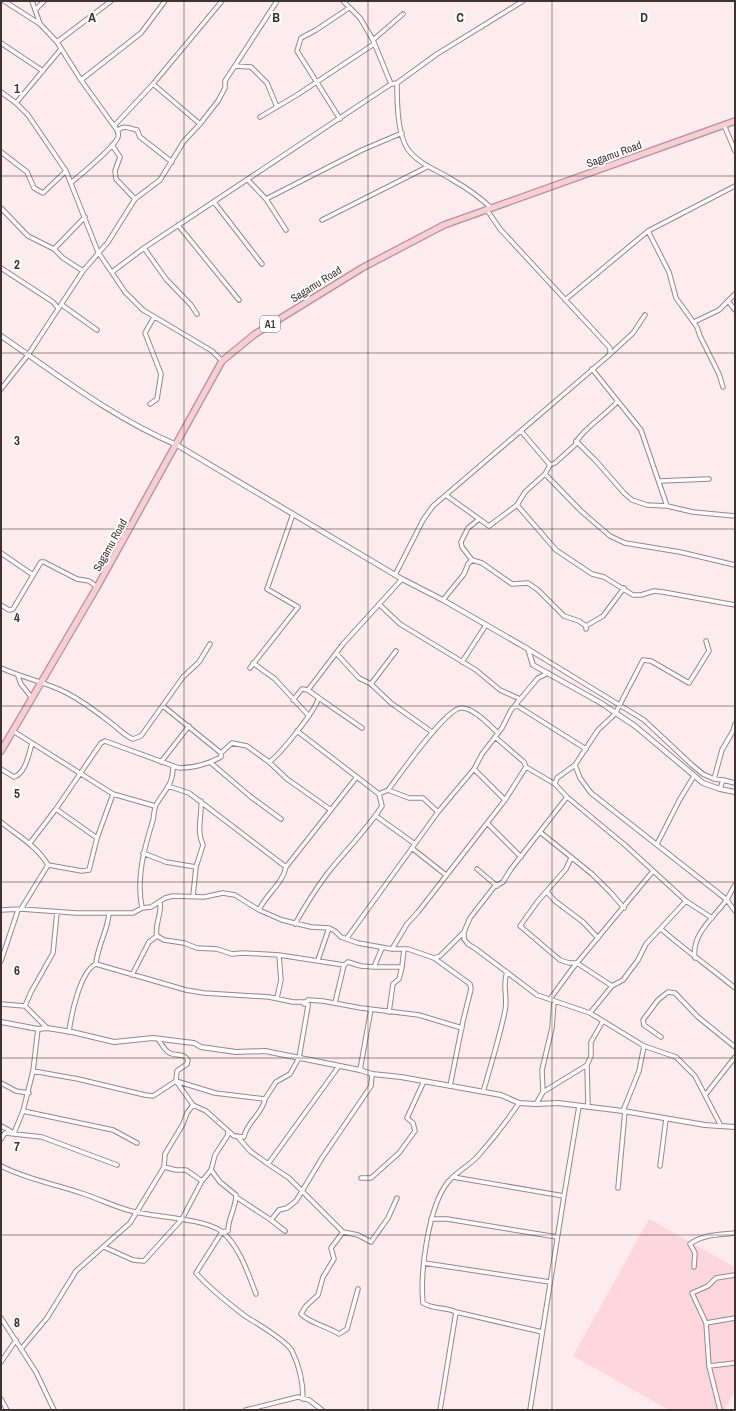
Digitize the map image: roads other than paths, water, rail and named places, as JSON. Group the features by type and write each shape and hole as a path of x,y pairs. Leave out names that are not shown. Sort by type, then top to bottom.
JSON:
{"highway":[{"name":"Sagamu Road","path":"1,751 97,587 177,445 222,361 255,334 362,268 444,225 735,121"}],"street":[{"path":"4,1 40,24 57,42 81,80 118,130 118,138 112,146 72,182"},
{"path":"32,1 40,24"},
{"path":"36,9 44,1"},
{"path":"57,42 111,1"},
{"path":"81,80 141,33 164,1"},
{"path":"114,126 153,84 222,1"},
{"path":"1,389 28,355 83,271 108,242 135,199 160,180 184,141 218,101 225,88 226,81 277,1"},
{"path":"343,1 360,18 373,42 391,84"},
{"path":"112,272 178,225 391,84 397,83 437,54 523,1"},
{"path":"340,118 297,51 301,38 349,8"},
{"path":"260,117 316,82 373,42 404,14"},
{"path":"1,43 43,71"},
{"path":"16,103 61,49"},
{"path":"235,66 251,67 267,83 277,107"},
{"path":"397,83 397,103 402,134 409,151 427,167 451,179 484,201 500,229 610,348 610,353"},
{"path":"153,84 200,124"},
{"path":"1,92 16,103 28,115 66,171 72,182 98,252 125,292 143,310 212,351 222,361"},
{"path":"724,125 735,151"},
{"path":"118,130 122,127 126,127 137,130 140,137 172,162"},
{"path":"266,199 362,150 402,134"},
{"path":"112,146 120,157 115,171 116,179 135,199"},
{"path":"1,152 26,172 34,188 43,193 66,171"},
{"path":"322,220 427,167"},
{"path":"248,180 266,199 286,230"},
{"path":"565,300 648,231 735,186"},
{"path":"214,202 262,264"},
{"path":"1,208 28,236 54,249 63,258 83,271"},
{"path":"54,249 85,217"},
{"path":"178,225 239,300"},
{"path":"648,231 669,272 676,298 694,322 719,374 723,387"},
{"path":"144,248 166,279 191,305 197,314"},
{"path":"1,268 53,302 58,308"},
{"path":"694,322 719,310 735,294"},
{"path":"728,301 735,310"},
{"path":"62,305 97,330"},
{"path":"396,575 423,520 433,506 447,496 633,333 645,315"},
{"path":"150,404 157,399 161,374 145,334 154,317"},
{"path":"1,336 76,388 145,431 177,445 402,579 443,600 528,649 644,720 698,769 714,779 735,783"},
{"path":"592,369 641,430 667,506"},
{"path":"447,496 478,520 489,526 517,505 525,492 545,474 550,465 555,463 575,445 576,441 596,421 610,411 617,402"},
{"path":"521,431 550,465"},
{"path":"576,441 632,500 647,505 667,506 694,512 735,516"},
{"path":"545,474 582,511 610,536 625,543 680,552 735,565"},
{"path":"659,481 709,479"},
{"path":"517,505 556,550 592,574 604,577 624,588 633,595 641,595 654,591 735,605"},
{"path":"250,668 298,607 268,589 293,514"},
{"path":"478,520 468,528 461,542 462,547 472,560 482,563 512,584 528,583 538,590 564,616 579,621 586,627 604,616 624,588"},
{"path":"1,553 33,575"},
{"path":"443,600 464,574 468,564 472,560"},
{"path":"1,605 9,610 13,609 42,562 77,579 89,581 97,587"},
{"path":"308,690 336,653 402,579"},
{"path":"380,604 400,624 476,670 500,690 520,699"},
{"path":"462,662 486,625"},
{"path":"555,784 557,778 575,765 598,730 615,714 644,660 651,661 689,683 709,651 706,641"},
{"path":"1,668 18,676 42,682 68,693 111,723 128,737 133,739 142,736 183,677 199,662 210,644"},
{"path":"528,649 533,665 601,703 615,714 635,726 703,783 735,792"},
{"path":"371,684 396,651"},
{"path":"336,653 354,673 371,684 391,703 432,732"},
{"path":"253,664 275,679 309,716"},
{"path":"347,938 413,849 438,812 474,769 511,710 538,678 548,673"},
{"path":"18,676 21,684 32,698"},
{"path":"293,700 302,689 308,690 318,699 328,703 362,728"},
{"path":"269,762 309,716 317,704 318,699"},
{"path":"516,705 586,749"},
{"path":"163,706 221,753"},
{"path":"379,794 388,790 432,732 454,709 462,708 470,710 497,732"},
{"path":"714,779 722,750 734,731 735,724"},
{"path":"161,762 189,726"},
{"path":"295,924 308,901 328,873 376,816 382,806 379,794 356,778 297,731"},
{"path":"13,732 113,794 155,806"},
{"path":"495,737 524,762 526,767 555,784 567,798 686,901 712,918"},
{"path":"30,843 56,809 101,743 105,741 172,766 188,768 211,763 221,757 221,753 232,743 241,744 269,762 288,779 331,810"},
{"path":"1,769 14,777 18,776 28,758 32,743"},
{"path":"211,763 251,797 281,819"},
{"path":"575,765 580,778 591,793 727,900 735,910"},
{"path":"142,908 140,884 143,853 155,806 174,778 172,766"},
{"path":"392,949 407,924 505,800 526,767"},
{"path":"474,769 505,800"},
{"path":"657,844 680,798 694,776"},
{"path":"259,910 261,904 284,875 286,867 356,778"},
{"path":"720,789 723,780"},
{"path":"168,786 189,793 201,801 286,867"},
{"path":"388,790 409,798 423,798 438,812"},
{"path":"1,822 30,843 48,865 82,871 89,870 97,838 113,794"},
{"path":"434,958 440,956 464,932 478,908 497,886 503,882 567,798"},
{"path":"193,896 196,867 203,845 198,835 202,816 201,801"},
{"path":"56,809 97,838"},
{"path":"376,816 415,844"},
{"path":"487,823 521,857"},
{"path":"540,832 592,874 624,908"},
{"path":"413,849 446,875"},
{"path":"143,853 166,862 196,867"},
{"path":"571,858 566,869 520,926 552,954 568,964 572,969"},
{"path":"1,961 20,909 48,865"},
{"path":"477,869 497,886"},
{"path":"550,999 572,969 624,908 653,871"},
{"path":"696,959 694,949 696,942 712,918 727,900 735,886"},
{"path":"547,892 583,922 598,938"},
{"path":"1,910 20,909 37,912 133,913 142,908 160,903 165,898 173,896 209,896 223,893 235,895 275,918 295,924 329,928 341,937 358,943 382,948 404,949 434,958 470,984 471,989 450,1086"},
{"path":"590,1013 612,986 623,980 638,960 646,944 686,901"},
{"path":"160,903 160,913 155,931 157,936 164,940 184,943 197,948 217,949 232,954 243,953 279,955 344,965 348,962 361,966 402,967"},
{"path":"25,1006 31,992 53,953 57,912"},
{"path":"69,1032 75,998 88,972 96,964 96,953 108,923 109,913"},
{"path":"318,960 329,928"},
{"path":"661,929 696,959 714,970 735,988"},
{"path":"464,932 464,939 468,944 476,948 537,995 590,1013 644,1046 676,1057 695,1076 706,1094 721,1126"},
{"path":"132,975 150,942 157,936"},
{"path":"374,967 382,948"},
{"path":"389,1012 393,984 399,979 404,949"},
{"path":"277,998 281,980 279,955"},
{"path":"568,964 577,963 612,986"},
{"path":"96,964 173,987 204,993 277,998 293,1002 303,1001 305,1002 304,1004 308,1004 299,1058 290,1074 276,1082 265,1099 264,1107 256,1118 249,1124 244,1137 237,1135 234,1136 206,1111 193,1105 176,1081 177,1071 187,1064 188,1060 183,1055 167,1052 158,1039"},
{"path":"335,1003 344,965"},
{"path":"483,1092 496,1051 507,1001 504,984 507,972"},
{"path":"661,1037 644,1025 643,1020 658,1000 668,992 675,993 698,1017 735,1047"},
{"path":"304,1004 308,1000 419,1015 462,1028"},
{"path":"543,1092 542,1070 552,1028 554,1001"},
{"path":"1,1004 25,1006 47,1028"},
{"path":"360,1070 371,1009"},
{"path":"588,1107 587,1065 591,1056 591,1042 603,1021"},
{"path":"1,1022 38,1029 47,1028 114,1042 158,1039 194,1043 201,1047 236,1052 265,1051 360,1070 372,1074 424,1081 501,1095 519,1103 558,1103 624,1111 705,1125 735,1127"},
{"path":"14,1133 29,1092 38,1029"},
{"path":"618,1188 624,1111 639,1071 644,1046"},
{"path":"706,1094 735,1057"},
{"path":"536,1104 543,1092 587,1065"},
{"path":"268,1164 339,1066"},
{"path":"33,1070 153,1096 176,1081"},
{"path":"271,1220 279,1210 287,1208 296,1201 303,1191 322,1158 371,1086 372,1074"},
{"path":"176,1081 215,1093 265,1099"},
{"path":"361,1178 371,1178 399,1153 416,1131 413,1123 407,1118 424,1081"},
{"path":"1,1083 16,1091 29,1092"},
{"path":"519,1103 478,1156 448,1182 431,1219 424,1263 422,1291 423,1302 431,1308 445,1307 456,1312 542,1332"},
{"path":"21,1349 46,1318 76,1271 130,1223 164,1167 165,1154 193,1105"},
{"path":"530,1410 557,1237 580,1106"},
{"path":"23,1110 113,1130 137,1143"},
{"path":"660,1166 666,1119"},
{"path":"1,1126 14,1133"},
{"path":"104,1247 133,1260 144,1261 182,1220 202,1181 211,1170 216,1155 228,1135 228,1131"},
{"path":"1,1139 4,1132 42,1137 117,1165"},
{"path":"237,1135 242,1143 268,1164 289,1178 343,1232 358,1235 370,1242 388,1218 397,1198"},
{"path":"1,1166 35,1180 84,1194 112,1206 200,1223 222,1232 241,1256 256,1294"},
{"path":"164,1167 176,1170 186,1170 202,1181"},
{"path":"211,1170 220,1182 232,1191 236,1197 285,1231"},
{"path":"453,1177 564,1196"},
{"path":"236,1197 228,1231 222,1232 196,1273 207,1285 244,1315 267,1330 292,1350 303,1384 303,1399"},
{"path":"431,1219 447,1219 557,1237"},
{"path":"343,1232 331,1248 334,1259 322,1277 318,1295 306,1306 301,1314 306,1319 329,1327 339,1334 347,1329 358,1289"},
{"path":"694,1267 695,1253 690,1244 696,1240 713,1235 735,1233"},
{"path":"424,1263 550,1282"},
{"path":"720,1410 709,1366 706,1323 692,1293 708,1286 716,1278 735,1275"},
{"path":"440,1410 456,1312"},
{"path":"1,1318 36,1372 54,1410"},
{"path":"706,1323 735,1318"},
{"path":"1,1362 16,1340"},
{"path":"709,1366 735,1363"},
{"path":"246,1410 293,1397 309,1400 322,1410"},
{"path":"1,1399 7,1410"}]}
